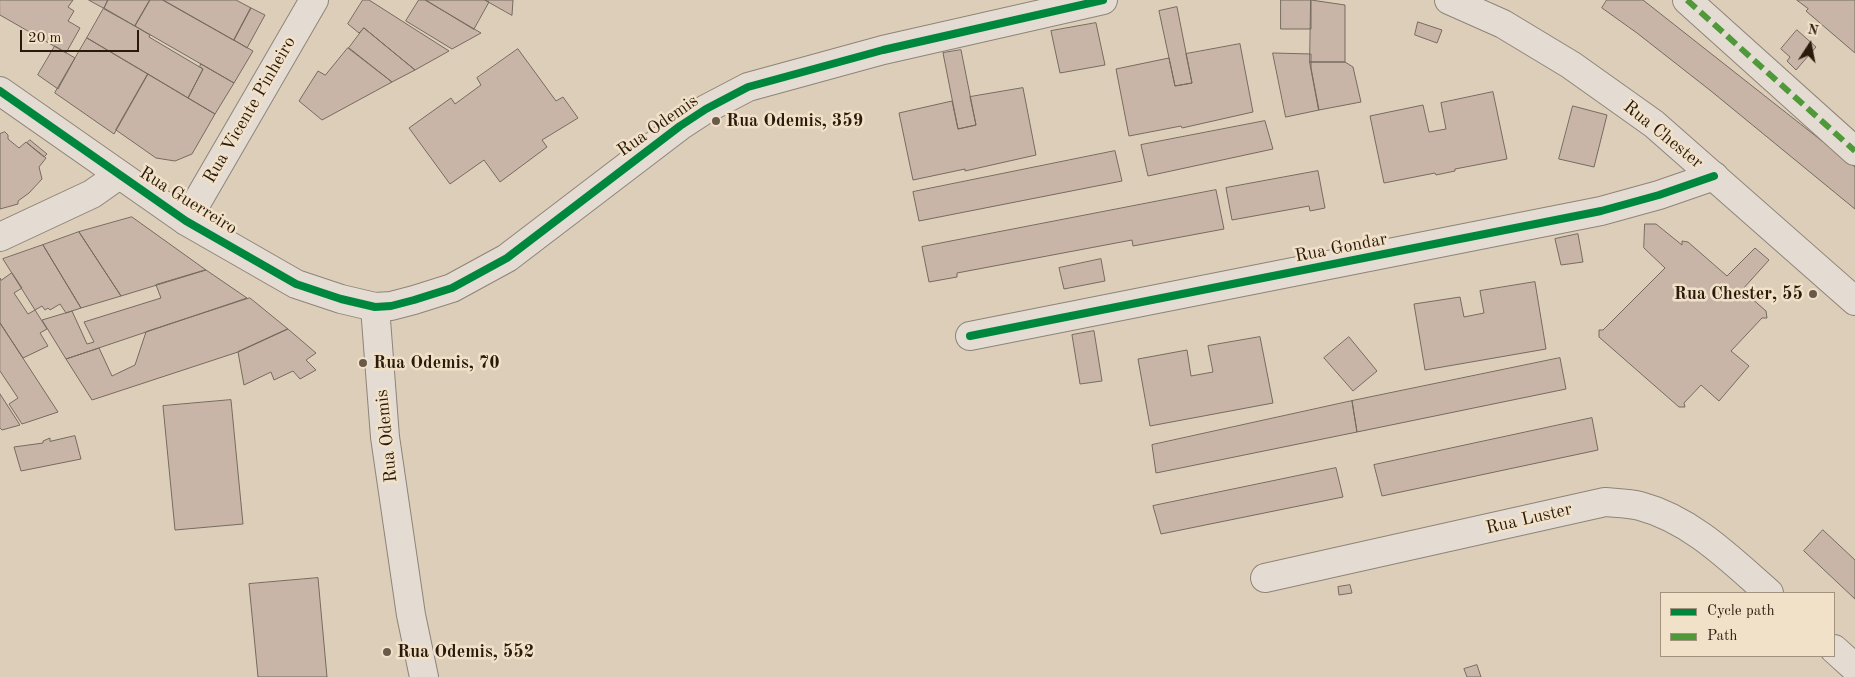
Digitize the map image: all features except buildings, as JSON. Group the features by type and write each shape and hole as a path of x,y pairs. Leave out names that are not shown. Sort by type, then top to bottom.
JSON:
{"street":[{"name":"Rua Vicente Pinheiro","path":"186,221 314,0"},
{"name":"Rua Odemis","path":"424,677 411,615 385,437 375,306 391,306 452,288 507,258 680,126 706,109 748,87 883,50 1103,0"},
{"name":"Rua Chester","path":"1449,0 1503,24 1571,66 1654,124 1855,302"},
{"path":"1687,0 1855,151"},
{"name":"Rua Guerreiro","path":"0,91 186,221 296,284 340,299 375,306"},
{"path":"0,237 92,194 119,175"},
{"name":"Rua Gondar","path":"970,336 1601,211 1659,195 1714,176"},
{"name":"Rua Luster","path":"1265,578 1605,502 1638,505 1672,518 1702,535 1768,592"},
{"path":"1835,650 1855,668"}],"marked path":[{"path":"1687,0 1855,151"}],"cycle path":[{"path":"0,91 186,221 296,284 341,299 375,307 391,306 452,288 507,258 680,126 706,109 748,87 883,50 1103,0"},
{"path":"970,336 1601,211 1659,195 1714,176"}],"place":[{"name":"Rua Odemis, 359","path":"716,121"},
{"name":"Rua Chester, 55","path":"1813,294"},
{"name":"Rua Odemis, 70","path":"363,363"},
{"name":"Rua Odemis, 552","path":"387,652"}]}
